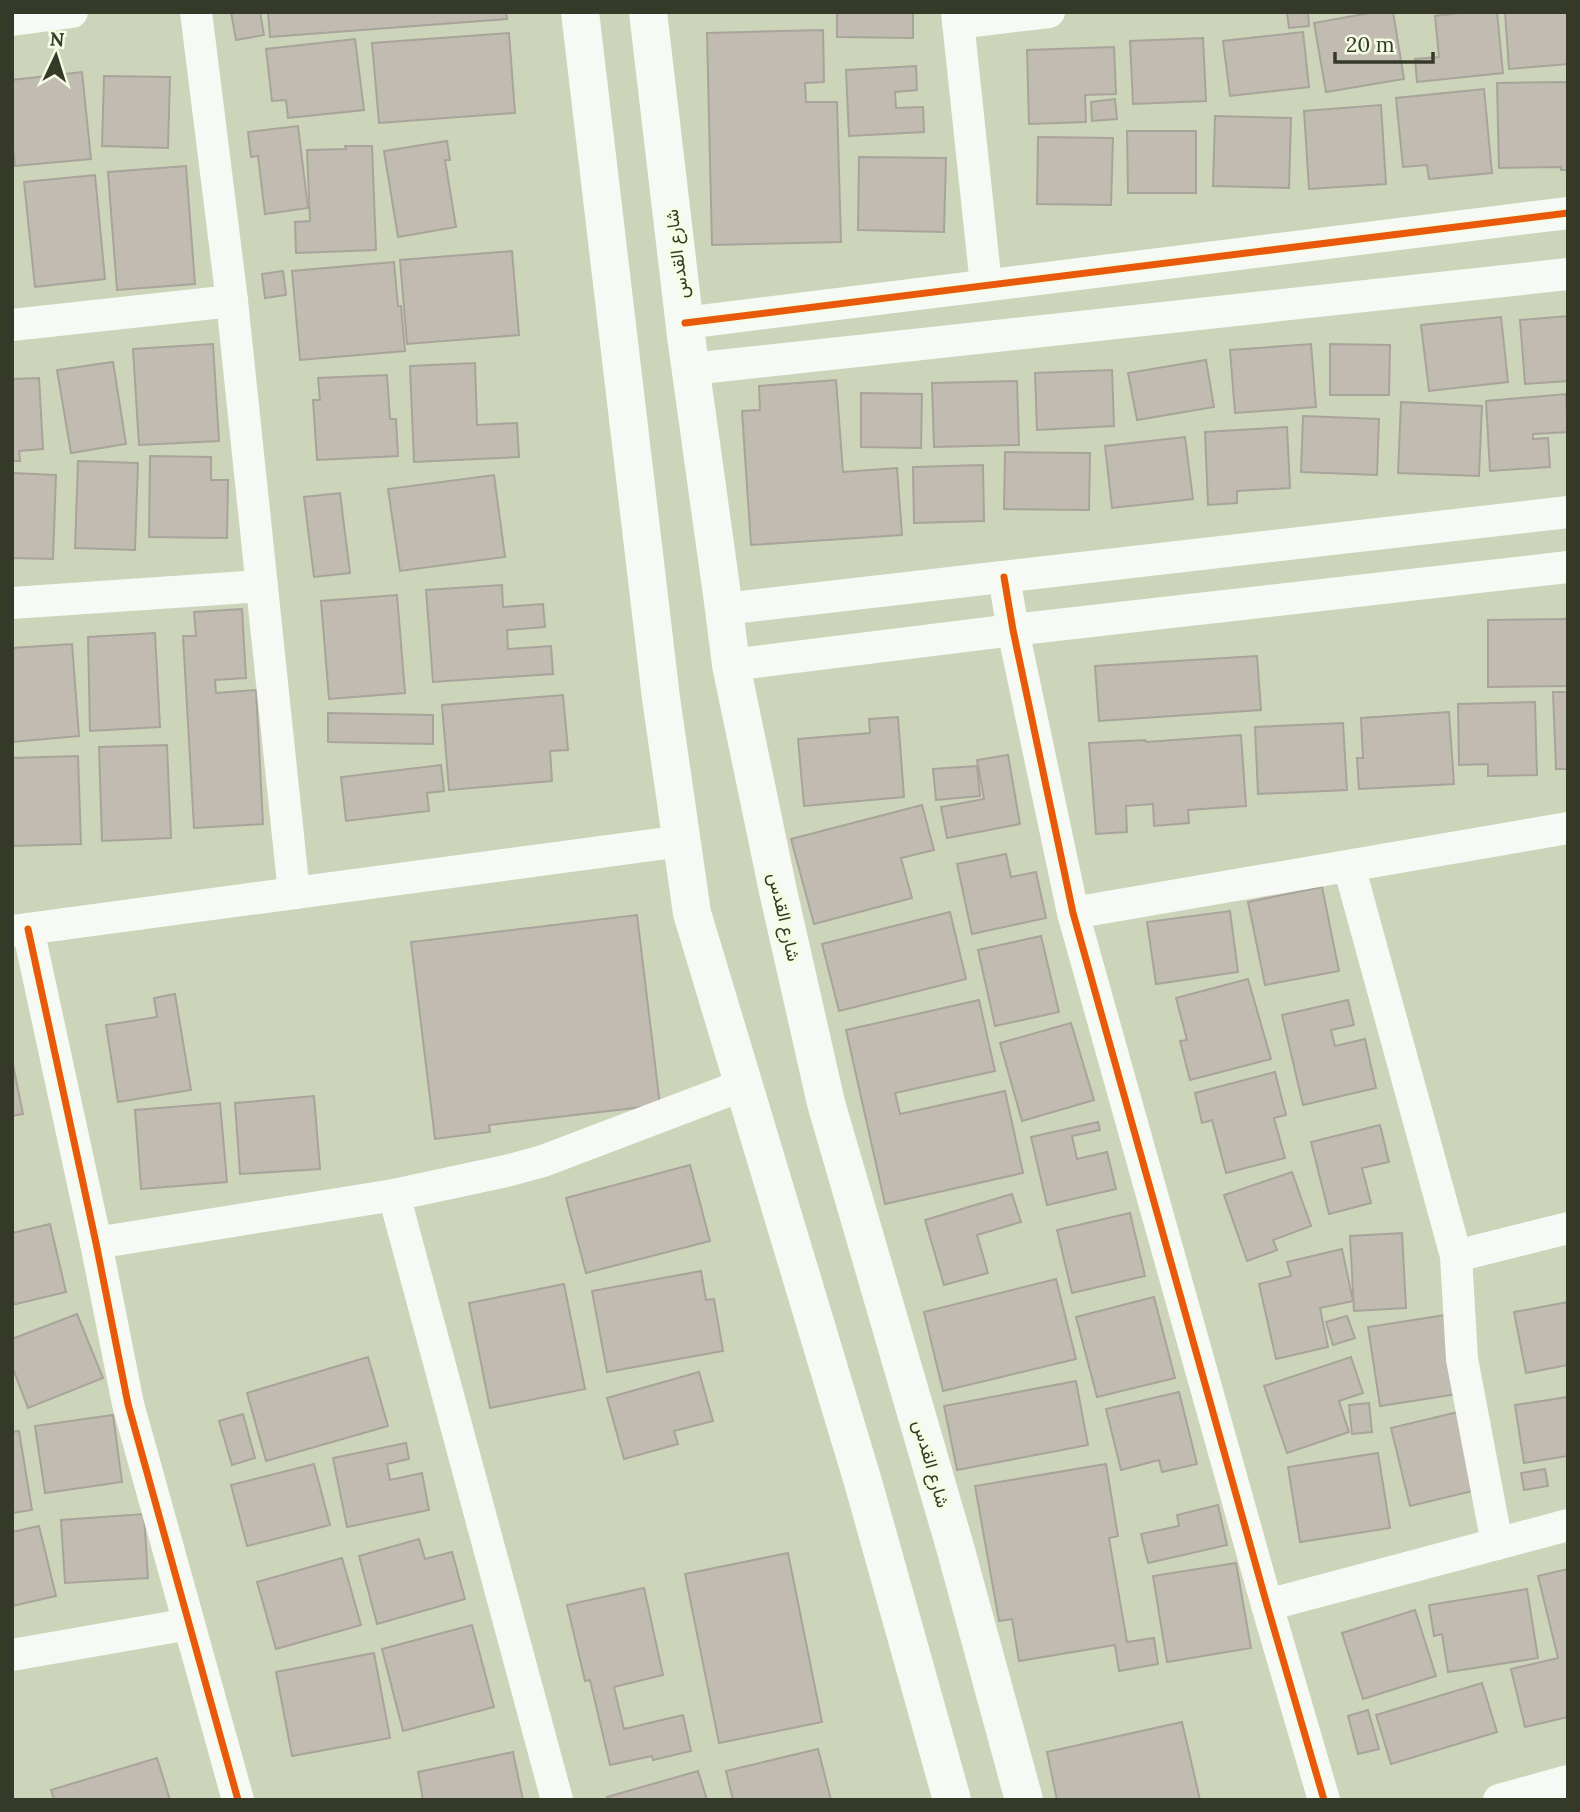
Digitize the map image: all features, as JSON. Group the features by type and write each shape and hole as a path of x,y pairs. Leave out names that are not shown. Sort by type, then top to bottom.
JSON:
{"main road":[{"path":"580,12 657,671 692,913 863,1482 952,1800"},
{"name":"شارع القدس","path":"648,12 685,323 731,665 778,891 826,1102 951,1534 1024,1800"}],"street":[{"path":"12,20 72,12"},
{"path":"195,12 232,301 294,893"},
{"path":"986,285 958,18 1049,12"},
{"path":"685,323 1568,213"},
{"path":"691,369 1568,274"},
{"path":"12,325 232,301"},
{"path":"724,609 1568,512"},
{"path":"731,665 1568,567"},
{"path":"1004,577 1073,913 1324,1800"},
{"path":"12,603 262,586"},
{"path":"1073,913 1568,828"},
{"path":"238,1800 128,1404 96,1243 20,930 682,841"},
{"path":"1349,866 1456,1256 1462,1359 1497,1544"},
{"path":"96,1243 394,1195 506,1171 543,1161 743,1085"},
{"path":"394,1195 557,1800"},
{"path":"1456,1256 1568,1228"},
{"path":"1267,1605 1568,1525"},
{"path":"12,1655 189,1624"},
{"path":"1499,1800 1568,1781"}],"building":[{"path":"231,12 260,12 264,35 236,40"},
{"path":"268,12 506,12 507,19 270,37"},
{"path":"837,12 913,12 913,38 837,37"},
{"path":"1287,12 1308,12 1309,26 1289,28"},
{"path":"1375,12 1393,12 1404,79 1326,92 1314,23"},
{"path":"1497,12 1503,73 1417,82 1415,59 1439,57 1435,16"},
{"path":"1505,12 1568,12 1568,64 1509,69"},
{"path":"823,30 824,82 805,83 806,102 837,102 841,242 712,245 707,33"},
{"path":"1303,32 1309,87 1230,96 1223,41"},
{"path":"509,33 515,113 379,123 372,43"},
{"path":"1203,38 1206,101 1133,104 1130,41"},
{"path":"355,39 364,110 288,118 286,100 272,101 266,49"},
{"path":"1114,47 1116,94 1085,95 1086,122 1029,124 1027,50"},
{"path":"916,66 917,90 895,92 896,108 923,107 924,132 849,136 846,70"},
{"path":"82,72 91,159 15,166 12,80"},
{"path":"104,76 170,77 168,148 102,146"},
{"path":"1568,82 1568,170 1561,170 1561,167 1499,168 1497,83"},
{"path":"1484,89 1492,173 1429,179 1427,165 1403,167 1396,98"},
{"path":"1115,99 1117,119 1092,121 1091,102"},
{"path":"1381,105 1386,184 1309,189 1304,111"},
{"path":"1215,116 1291,118 1289,188 1213,186"},
{"path":"298,126 308,208 265,214 258,156 251,157 248,132"},
{"path":"1127,131 1196,131 1196,193 1128,193"},
{"path":"1038,137 1113,138 1111,205 1037,204"},
{"path":"447,141 450,160 445,160 456,227 398,237 384,151"},
{"path":"345,146 372,146 376,250 296,253 295,222 310,221 307,150 346,149"},
{"path":"859,157 946,158 944,232 858,230"},
{"path":"186,166 195,284 117,290 108,172"},
{"path":"95,175 105,279 35,287 24,182"},
{"path":"512,251 519,335 407,344 400,260"},
{"path":"394,262 405,351 300,360 292,271"},
{"path":"283,271 286,295 265,298 262,274"},
{"path":"1568,316 1568,381 1525,384 1520,320"},
{"path":"1501,317 1508,382 1429,391 1421,325"},
{"path":"213,344 219,441 139,445 133,349"},
{"path":"1311,344 1316,407 1235,413 1230,350"},
{"path":"1330,344 1390,345 1389,395 1330,395"},
{"path":"1206,360 1214,407 1137,420 1128,373"},
{"path":"113,362 126,444 71,453 57,370"},
{"path":"475,363 477,425 517,423 519,457 414,462 410,366"},
{"path":"1112,370 1114,426 1037,430 1035,373"},
{"path":"387,375 390,419 396,419 398,456 317,460 313,400 320,400 318,378"},
{"path":"39,378 43,449 19,451 20,461 12,461 12,379"},
{"path":"836,380 843,472 897,468 902,535 751,545 742,411 760,410 759,386"},
{"path":"1017,381 1019,445 934,447 932,383"},
{"path":"861,393 922,394 921,448 861,447"},
{"path":"1566,394 1568,432 1533,434 1533,439 1548,438 1550,467 1490,471 1486,401"},
{"path":"1401,402 1482,406 1479,476 1398,473"},
{"path":"1303,416 1379,419 1377,475 1301,472"},
{"path":"1287,427 1290,488 1237,491 1237,503 1208,505 1205,432"},
{"path":"1185,437 1193,499 1112,508 1105,446"},
{"path":"1005,452 1090,453 1089,510 1004,509"},
{"path":"150,456 211,457 211,480 228,480 227,538 149,537"},
{"path":"78,461 138,463 135,550 75,548"},
{"path":"983,465 984,521 914,523 913,467"},
{"path":"12,473 56,475 53,559 12,558"},
{"path":"494,475 505,557 400,571 388,489"},
{"path":"340,493 350,573 314,577 304,497"},
{"path":"502,585 503,607 543,604 545,627 507,630 508,649 551,646 553,674 433,682 426,590"},
{"path":"397,595 405,693 329,699 321,601"},
{"path":"242,609 246,678 215,680 216,693 256,690 263,824 194,828 183,636 196,636 194,612"},
{"path":"1568,619 1568,686 1488,687 1488,620"},
{"path":"155,633 160,727 90,731 88,637"},
{"path":"72,644 79,736 12,742 12,648"},
{"path":"1257,656 1261,710 1099,721 1095,666"},
{"path":"1553,692 1568,692 1568,769 1556,769"},
{"path":"563,695 568,750 550,751 552,781 449,790 442,705"},
{"path":"1535,702 1537,775 1488,776 1488,764 1459,765 1458,704"},
{"path":"1449,712 1454,784 1359,789 1357,758 1363,758 1361,718"},
{"path":"328,713 433,715 433,744 328,742"},
{"path":"898,717 904,797 804,806 798,739 870,733 869,719"},
{"path":"1343,723 1347,790 1258,794 1255,727"},
{"path":"1241,735 1246,806 1188,810 1189,823 1154,826 1153,804 1126,806 1127,832 1096,834 1089,743"},
{"path":"167,745 171,838 102,841 99,747"},
{"path":"1008,755 1020,824 947,838 941,807 984,799 977,760"},
{"path":"78,756 81,844 12,846 12,758"},
{"path":"441,765 444,791 427,793 429,811 346,821 341,777"},
{"path":"977,766 980,796 936,800 933,769"},
{"path":"922,805 934,850 901,858 912,898 814,924 791,839"},
{"path":"1006,854 1011,877 1036,872 1046,918 972,934 957,864"},
{"path":"1322,887 1339,971 1265,985 1248,902"},
{"path":"1230,911 1238,972 1156,984 1147,922"},
{"path":"950,912 966,979 839,1011 822,944"},
{"path":"637,915 660,1105 489,1125 490,1132 435,1139 411,942"},
{"path":"1041,936 1059,1012 995,1026 978,950"},
{"path":"1248,979 1271,1059 1190,1080 1180,1041 1187,1040 1176,998"},
{"path":"175,994 191,1090 118,1102 106,1025 157,1017 154,998"},
{"path":"979,1000 995,1071 895,1093 900,1114 1005,1091 1023,1173 885,1204 846,1030"},
{"path":"1348,1000 1354,1025 1331,1030 1335,1046 1365,1039 1376,1088 1303,1105 1282,1015"},
{"path":"1071,1023 1094,1100 1022,1121 1000,1043"},
{"path":"12,1060 23,1114 12,1116"},
{"path":"1275,1072 1286,1115 1274,1118 1285,1158 1226,1173 1212,1120 1202,1123 1195,1093"},
{"path":"314,1096 320,1169 240,1174 235,1103"},
{"path":"220,1103 227,1182 141,1189 135,1110"},
{"path":"1098,1122 1100,1130 1072,1136 1077,1159 1107,1152 1116,1189 1047,1205 1031,1137"},
{"path":"1380,1125 1389,1162 1362,1168 1371,1203 1329,1214 1311,1142"},
{"path":"690,1165 710,1241 586,1273 566,1198"},
{"path":"1292,1172 1311,1226 1273,1240 1277,1250 1247,1261 1224,1195"},
{"path":"1012,1194 1021,1222 977,1235 988,1273 944,1285 925,1220"},
{"path":"1130,1213 1145,1276 1072,1293 1057,1230"},
{"path":"50,1224 66,1292 12,1305 12,1233"},
{"path":"1402,1233 1406,1308 1354,1311 1350,1236"},
{"path":"1342,1249 1353,1301 1320,1308 1328,1347 1276,1359 1259,1284 1291,1276 1287,1262"},
{"path":"701,1271 706,1300 714,1299 723,1351 607,1372 592,1291"},
{"path":"1056,1279 1076,1359 943,1391 924,1312"},
{"path":"564,1284 585,1389 490,1408 469,1303"},
{"path":"1154,1297 1175,1378 1097,1397 1076,1317"},
{"path":"1568,1302 1568,1365 1526,1373 1514,1312"},
{"path":"77,1314 103,1378 28,1408 12,1366 12,1339"},
{"path":"1446,1315 1458,1394 1380,1406 1368,1327"},
{"path":"1347,1316 1355,1338 1333,1345 1326,1322"},
{"path":"368,1357 388,1426 266,1461 247,1393"},
{"path":"1351,1357 1363,1393 1339,1401 1349,1432 1287,1453 1264,1386"},
{"path":"699,1372 713,1421 674,1431 678,1444 624,1459 607,1398"},
{"path":"1076,1381 1088,1445 957,1470 944,1406"},
{"path":"1179,1392 1197,1464 1162,1472 1159,1460 1121,1470 1106,1409"},
{"path":"1568,1397 1568,1456 1524,1463 1515,1405"},
{"path":"1369,1403 1372,1432 1352,1434 1349,1405"},
{"path":"1462,1411 1481,1489 1410,1506 1391,1428"},
{"path":"243,1414 255,1458 232,1465 219,1421"},
{"path":"113,1415 122,1482 45,1493 35,1426"},
{"path":"19,1431 32,1510 12,1513 12,1432"},
{"path":"406,1443 409,1459 387,1464 390,1480 422,1473 429,1510 347,1527 333,1458"},
{"path":"1378,1453 1390,1528 1300,1542 1288,1467"},
{"path":"314,1464 330,1525 247,1546 231,1485"},
{"path":"1106,1464 1118,1536 1109,1538 1127,1642 1154,1638 1158,1664 1119,1671 1115,1645 1019,1661 1012,1619 999,1621 975,1486"},
{"path":"1545,1469 1548,1486 1524,1490 1521,1473"},
{"path":"1218,1505 1227,1545 1148,1563 1141,1534 1179,1526 1177,1515"},
{"path":"144,1514 148,1578 65,1583 61,1520"},
{"path":"39,1526 56,1596 12,1606 12,1532"},
{"path":"419,1539 425,1559 452,1552 465,1599 377,1624 359,1556"},
{"path":"788,1553 822,1722 719,1743 685,1574"},
{"path":"342,1558 361,1625 276,1649 257,1582"},
{"path":"1236,1563 1251,1648 1167,1662 1153,1576"},
{"path":"1568,1569 1568,1717 1525,1727 1511,1669 1558,1658 1538,1576"},
{"path":"644,1588 663,1675 614,1687 624,1729 683,1715 691,1751 653,1760 652,1756 610,1765 590,1680 585,1681 567,1605"},
{"path":"1527,1589 1538,1658 1448,1672 1442,1634 1434,1636 1429,1605"},
{"path":"1415,1610 1436,1676 1363,1699 1342,1633"},
{"path":"472,1625 494,1707 403,1731 382,1649"},
{"path":"374,1653 390,1738 292,1756 276,1672"},
{"path":"1482,1683 1497,1732 1391,1764 1376,1715"},
{"path":"1368,1710 1379,1749 1358,1754 1348,1716"},
{"path":"1182,1722 1200,1800 1057,1800 1047,1752"},
{"path":"818,1749 831,1800 733,1800 726,1771"},
{"path":"513,1752 523,1800 423,1800 418,1772"},
{"path":"157,1758 170,1800 54,1800 51,1790"},
{"path":"698,1771 707,1800 608,1800 607,1797"}],"cycle path":[{"path":"685,323 1568,213"},
{"path":"1004,577 1073,913 1324,1800"},
{"path":"28,929 128,1404 238,1800"}]}
